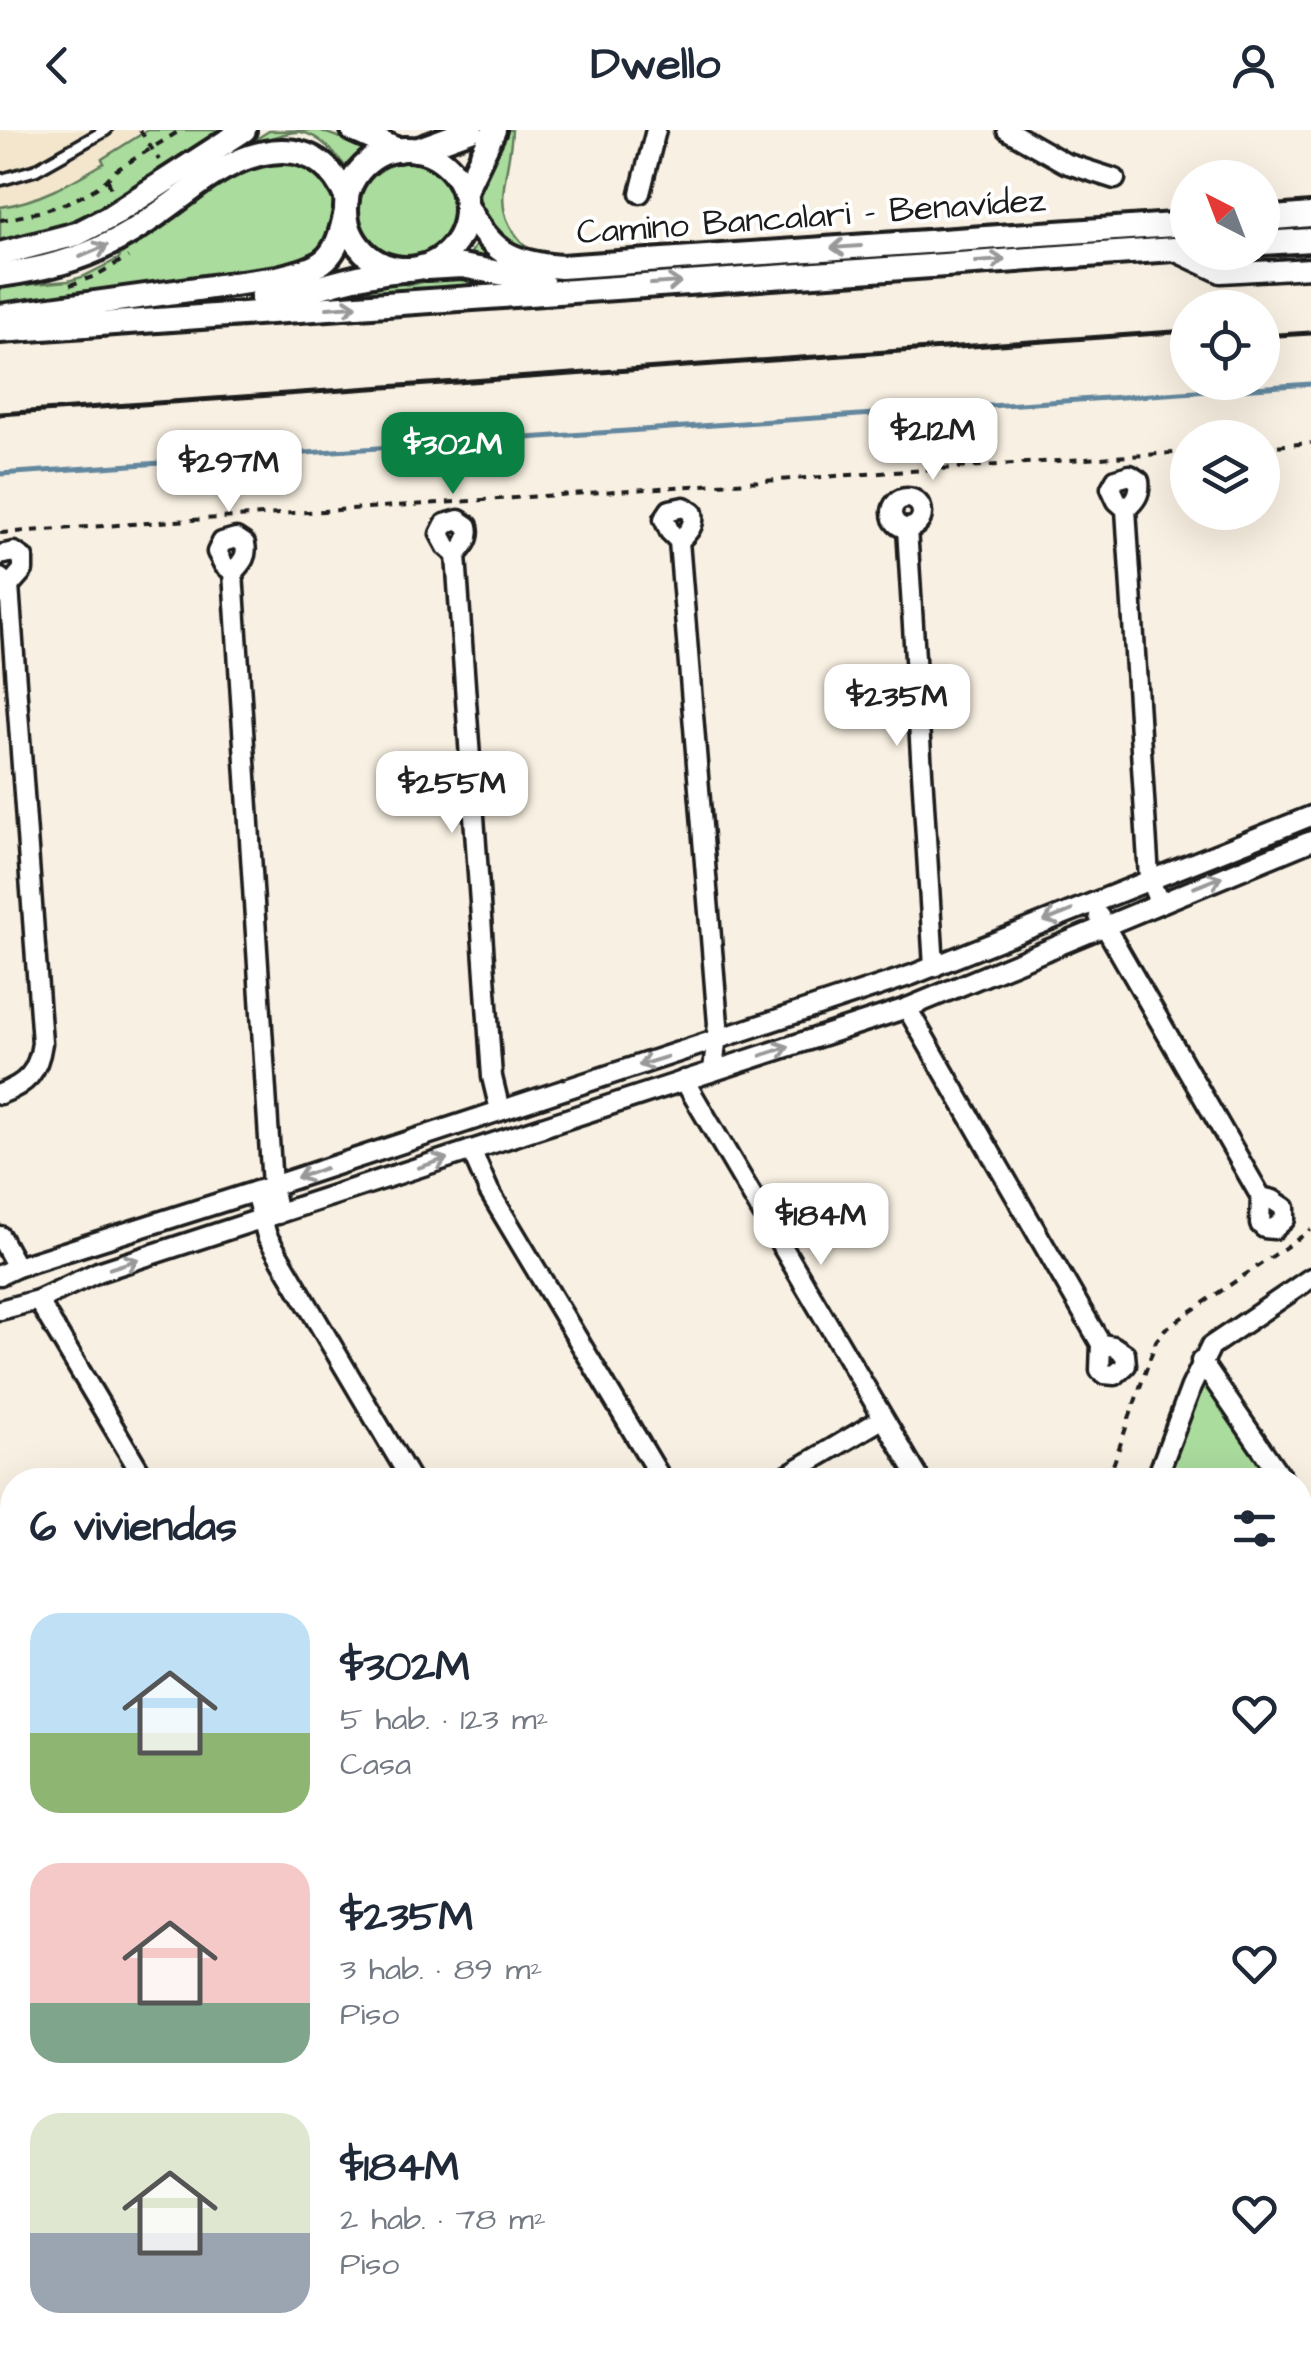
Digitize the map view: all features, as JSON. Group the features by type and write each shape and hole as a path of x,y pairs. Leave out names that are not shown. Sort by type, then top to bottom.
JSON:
{"main road":[{"path":"0,254 77,234 244,130"},
{"path":"353,130 441,160 451,170 465,199"},
{"path":"0,316 277,278 312,269 334,251 356,176 364,166 386,153 471,130"},
{"path":"0,275 76,258 110,244 246,149 272,138 294,137 321,149 340,174 352,236 368,256 390,268 427,266 452,248 465,220 465,199 494,130"},
{"name":"Camino Bancalari - Benavídez","path":"465,199 495,248 529,264 561,267 1170,225"},
{"path":"1280,217 1311,215"},
{"path":"1280,242 1311,240"},
{"name":"Camino Bancalari - Benavídez","path":"0,330 1170,250"},
{"name":"Camino Bancalari - Benavídez","path":"0,330 124,310 284,296 320,289 358,274 408,269 462,266 564,284 617,286"}],"street":[{"path":"640,193 656,130"},
{"path":"1007,130 1065,163 1115,179"},
{"path":"1280,270 1311,268"},
{"path":"1216,270 1275,270"},
{"path":"1126,509 1148,878 1159,902"},
{"path":"907,528 940,964 956,988"},
{"path":"679,541 718,1024 713,1070"},
{"path":"0,555 14,552 22,558 23,570 4,582 42,1043 40,1062 32,1074 20,1086 0,1094"},
{"path":"456,554 492,1078 505,1108 520,1125 520,1134"},
{"path":"233,572 264,1189 270,1217 267,1236 403,1468"},
{"path":"0,1236 4,1273 912,974 1306,818 1310,843 914,1004 98,1272 38,1300 4,1305"},
{"path":"1092,902 1261,1197"},
{"path":"912,974 914,1004 1102,1344"},
{"path":"684,1080 913,1468"},
{"path":"475,1118 478,1148 490,1191 655,1468"},
{"path":"45,1258 56,1260 68,1272 66,1287"},
{"path":"1161,1468 1202,1361 1221,1336 1311,1278"},
{"path":"38,1300 138,1468"},
{"path":"1202,1361 1274,1468"},
{"path":"799,1468 882,1419"}],"lane":[{"path":"0,180 35,170 106,130"}],"path":[{"path":"140,130 170,176"},
{"path":"0,220 36,215 83,194 180,130"},
{"path":"1280,446 1311,444"},
{"path":"0,532 1170,453"},
{"path":"1112,1468 1156,1341 1165,1329 1311,1230"}],"shaded area":[{"path":"0,130 148,130 69,184 0,207"}],"green space":[{"path":"148,130 228,130 91,212 32,234 0,240 0,207 28,201 67,184 104,163 102,159"},
{"path":"318,130 369,148 348,170 315,137 301,132 282,134 236,154 117,230 54,258 53,254 122,223 269,131"},
{"path":"502,130 512,130 504,210 531,256 493,228 480,202 480,188"},
{"path":"295,148 338,194 336,232 307,263 0,310 0,287 82,277 118,259 129,244 170,220 247,162"},
{"path":"406,159 434,167 448,181 456,209 448,237 434,251 406,259 378,251 364,237 356,209 364,181 378,167"},
{"path":"1170,236 1170,242 568,283 468,258 478,241 551,278"},
{"path":"456,273 513,286 299,300 379,281 411,285"},
{"path":"1205,1383 1209,1385 1267,1468 1166,1468 1194,1394"}],"waterway":[{"path":"0,474 1311,384"}],"railway":[{"path":"0,414 1170,332"},
{"path":"1280,335 1311,333"}]}
